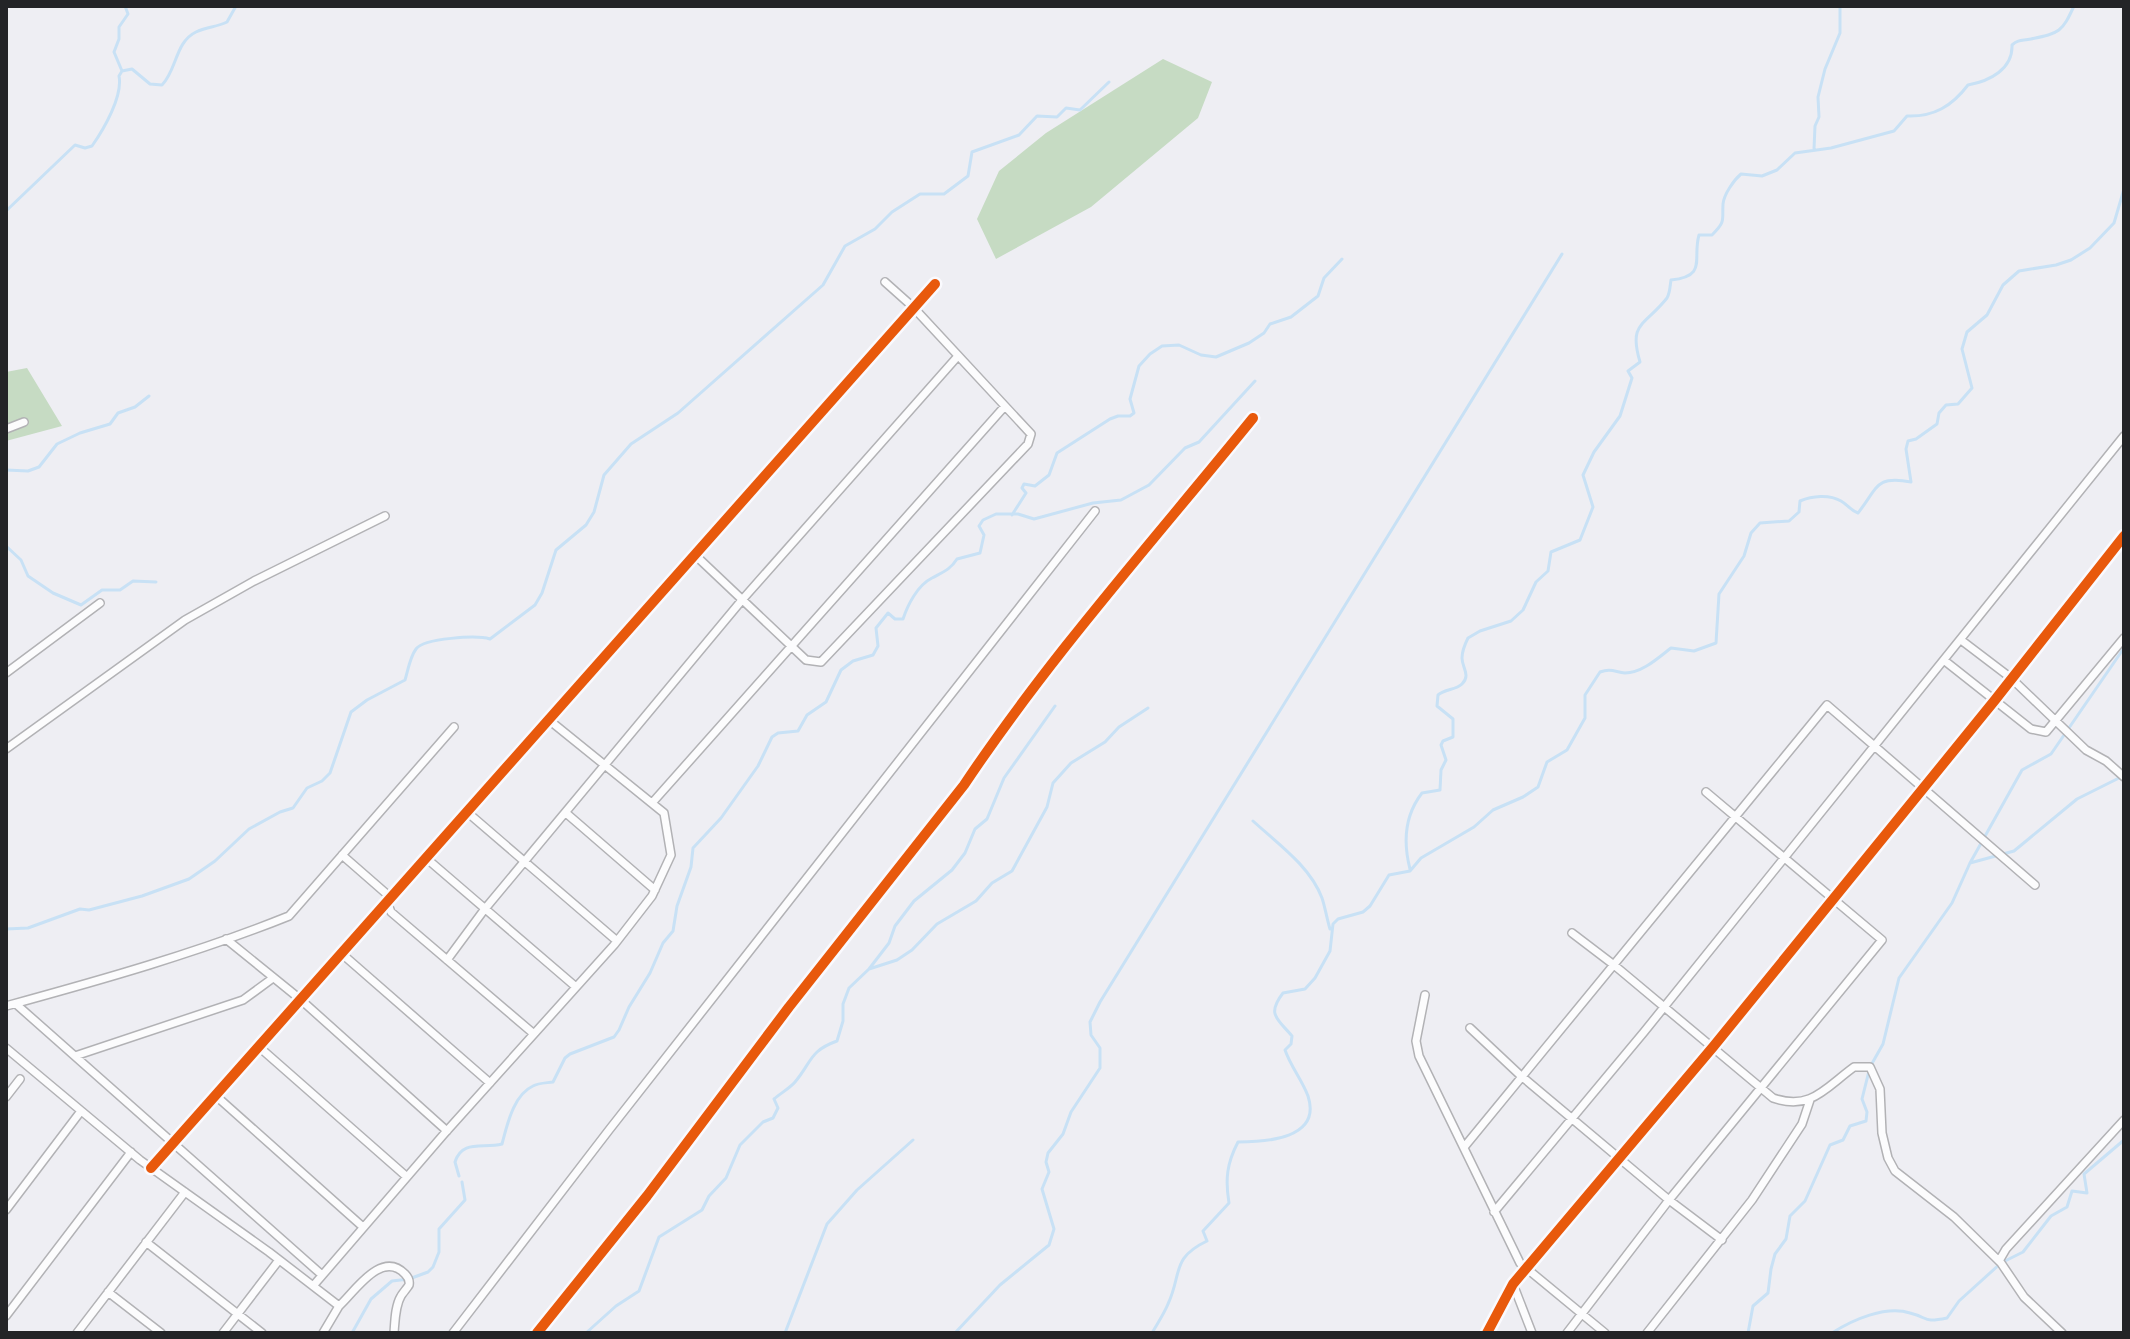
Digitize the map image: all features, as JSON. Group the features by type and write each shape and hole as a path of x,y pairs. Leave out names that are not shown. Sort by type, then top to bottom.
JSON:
{"street":[{"path":"694,554 806,660 821,662 1028,444 1031,434 913,307 885,282"},
{"path":"151,1168 935,284"},
{"path":"447,960 525,861 742,600 958,356"},
{"path":"652,803 1005,406"},
{"path":"537,1333 647,1196 745,1064 964,785 1085,622 1253,418"},
{"path":"6,429 24,422"},
{"path":"1494,1212 1574,1119 2124,436"},
{"path":"453,1333 1095,511"},
{"path":"6,749 185,620 254,581 385,516"},
{"path":"1487,1333 1513,1284 1713,1047 2124,536"},
{"path":"6,673 100,603"},
{"path":"1945,661 2031,729 2046,732 2124,638"},
{"path":"1961,640 2011,678 2086,750 2106,761 2124,777"},
{"path":"1465,1146 1520,1075 1827,705 2035,885"},
{"path":"313,1286 617,941 655,890 671,855 664,813 549,720"},
{"path":"6,1006 226,939 289,916 454,727"},
{"path":"1567,1333 1669,1200 1882,940 1706,792"},
{"path":"467,812 617,941"},
{"path":"566,813 655,890"},
{"path":"342,855 389,896 387,902 391,912 534,1034"},
{"path":"426,858 576,987"},
{"path":"1572,933 1665,1006 1760,1089 1784,1102 1796,1104 1810,1100 1854,1067 1870,1067 1880,1089 1882,1133 1888,1158 1895,1171 1954,1217 1999,1261 2024,1297 2062,1333"},
{"path":"226,939 300,999 447,1131"},
{"path":"341,953 490,1083"},
{"path":"75,1056 243,1000 273,978"},
{"path":"1425,995 1416,1041 1419,1056 1520,1263 1605,1333"},
{"path":"16,1004 322,1275"},
{"path":"1470,1028 1520,1075 1669,1200 1722,1240"},
{"path":"258,1046 407,1177"},
{"path":"6,1048 151,1168 339,1306"},
{"path":"6,1097 20,1079"},
{"path":"215,1095 363,1227"},
{"path":"1647,1333 1722,1240 1802,1124 1810,1100"},
{"path":"6,1210 81,1111"},
{"path":"1999,1261 2006,1249 2124,1120"},
{"path":"6,1316 131,1152"},
{"path":"77,1333 185,1192"},
{"path":"146,1242 262,1333"},
{"path":"223,1333 279,1260"},
{"path":"323,1333 339,1306 356,1286 376,1271 390,1267 403,1271 409,1279 409,1286 400,1296 394,1333"},
{"path":"1513,1284 1532,1333"},
{"path":"108,1292 161,1333"}],"green space":[{"path":"1163,59 1212,82 1198,118 1091,207 996,259 977,219 999,171 1046,133"},
{"path":"27,368 62,426 6,441 6,372"}],"waterway":[{"path":"6,211 75,145 85,148 92,146 102,131 118,93 122,71 114,52 119,27 128,14 125,6"},
{"path":"122,71 132,69 150,84 162,85 184,42 200,30 227,22 236,6"},
{"path":"1814,149 1815,126 1819,117 1818,97 1825,69 1840,33 1840,6"},
{"path":"1410,869 1406,839 1412,810 1422,793 1440,790 1441,770 1446,760 1441,745 1453,737 1453,719 1437,706 1438,695 1465,681 1462,655 1468,638 1511,621 1523,610 1536,582 1548,571 1551,552 1580,540 1593,507 1583,475 1594,452 1620,416 1632,378 1628,371 1640,362 1637,332 1667,298 1671,280 1690,275 1694,270 1699,235 1712,235 1719,227 1724,200 1732,183 1741,174 1762,176 1777,170 1795,153 1831,148 1894,131 1907,116 1926,115 1942,109 1968,85 1999,72 2009,61 2014,43 2059,30 2074,6"},
{"path":"6,929 28,928 80,909 89,910 142,896 189,879 215,861 249,829 293,808 307,788 330,773 351,712 405,680 416,649 429,642 451,638 490,639 535,605 556,550 586,525 594,512 604,475 631,444 678,413 823,285 845,246 875,229 892,212 920,194 944,194 968,176 972,152 1019,135 1037,116 1057,117 1066,108 1080,110 1109,82"},
{"path":"1152,1333 1168,1304 1183,1260 1207,1241 1203,1231 1229,1203 1228,1171 1238,1142 1276,1139 1289,1135 1307,1121 1310,1110 1308,1096 1285,1050 1291,1044 1292,1036 1276,1016 1275,1007 1283,993 1305,989 1315,978 1330,951 1333,924 1370,906 1389,875 1410,871 1421,858 1474,827 1493,810 1538,787 1547,762 1567,750 1585,718 1585,695 1600,672 1631,672 1650,664 1671,648 1694,651 1716,643 1719,594 1744,556 1751,533 1760,523 1789,521 1799,512 1800,501 1815,497 1836,499 1858,513 1874,490 1884,482 1911,482 1906,449 1908,441 1937,424 1939,413 1946,405 1958,404 1972,388 1962,349 1967,332 1987,315 2003,285 2019,271 2056,265 2090,248 2114,223 2124,189"},
{"path":"955,1333 1000,1285 1049,1245 1054,1229 1042,1189 1049,1172 1046,1162 1048,1153 1063,1134 1071,1112 1100,1068 1100,1048 1091,1035 1090,1022 1100,1002 1562,254"},
{"path":"1012,515 1026,493 1022,488 1024,484 1035,486 1049,475 1057,453 1110,419 1134,413 1130,399 1139,366 1150,354 1162,346 1179,345 1201,355 1216,357 1249,343 1264,333 1270,324 1291,317 1318,296 1324,278 1342,259"},
{"path":"459,1176 455,1162 463,1150 502,1144 512,1112 526,1090 537,1084 553,1082 570,1054 614,1037 663,943 673,931 677,906 691,867 693,848 721,818 758,766 772,737 778,733 798,731 807,715 826,702 841,670 853,661 873,655 878,646 876,628 888,613 895,619 903,619 922,585 949,568 957,559 980,553 984,535 979,526 983,520 996,514 1018,514 1034,519 1093,503 1121,500 1149,485 1185,448 1199,442 1255,381"},
{"path":"6,470 28,471 39,467 57,444 110,424 118,413 135,407 149,396"},
{"path":"6,546 21,560 28,576 53,593 81,605 102,590 120,590 133,581 156,582"},
{"path":"1748,1333 1753,1306 1768,1293 1775,1254 1786,1239 1790,1216 1805,1201 1830,1145 1843,1140 1850,1126 1866,1121 1867,1112 1862,1099 1870,1067 1883,1044 1899,978 1952,903 1970,863 2022,770 2051,754 2124,648"},
{"path":"586,1333 616,1306 639,1291 659,1237 702,1210 709,1196 726,1178 740,1145 763,1122 773,1118 778,1108 774,1099 795,1082 816,1053 837,1041 849,988 889,943 895,926 914,901 952,870 965,853 975,829 987,819 1004,778 1055,706"},
{"path":"869,969 897,960 912,950 937,924 976,901 992,883 1012,871 1047,807 1053,783 1071,763 1105,742 1119,727 1148,708"},
{"path":"1970,863 2014,851 2077,799 2121,777"},
{"path":"1253,821 1310,876 1322,898 1330,929"},
{"path":"785,1333 827,1224 857,1190 913,1140"},
{"path":"1832,1333 1880,1312 1901,1311 1930,1320 1947,1318 1959,1301 2001,1263 2023,1252 2051,1216 2067,1207 2072,1191 2087,1193 2084,1174 2124,1140"},
{"path":"352,1333 371,1299 392,1281 409,1279 433,1267 439,1252 439,1229 465,1200 462,1182"}],"cycle path":[{"path":"151,1168 935,284"},
{"path":"537,1333 647,1196 789,1007 964,785 1067,644 1253,418"},
{"path":"1487,1333 1513,1284 1713,1047 2124,536"}]}
